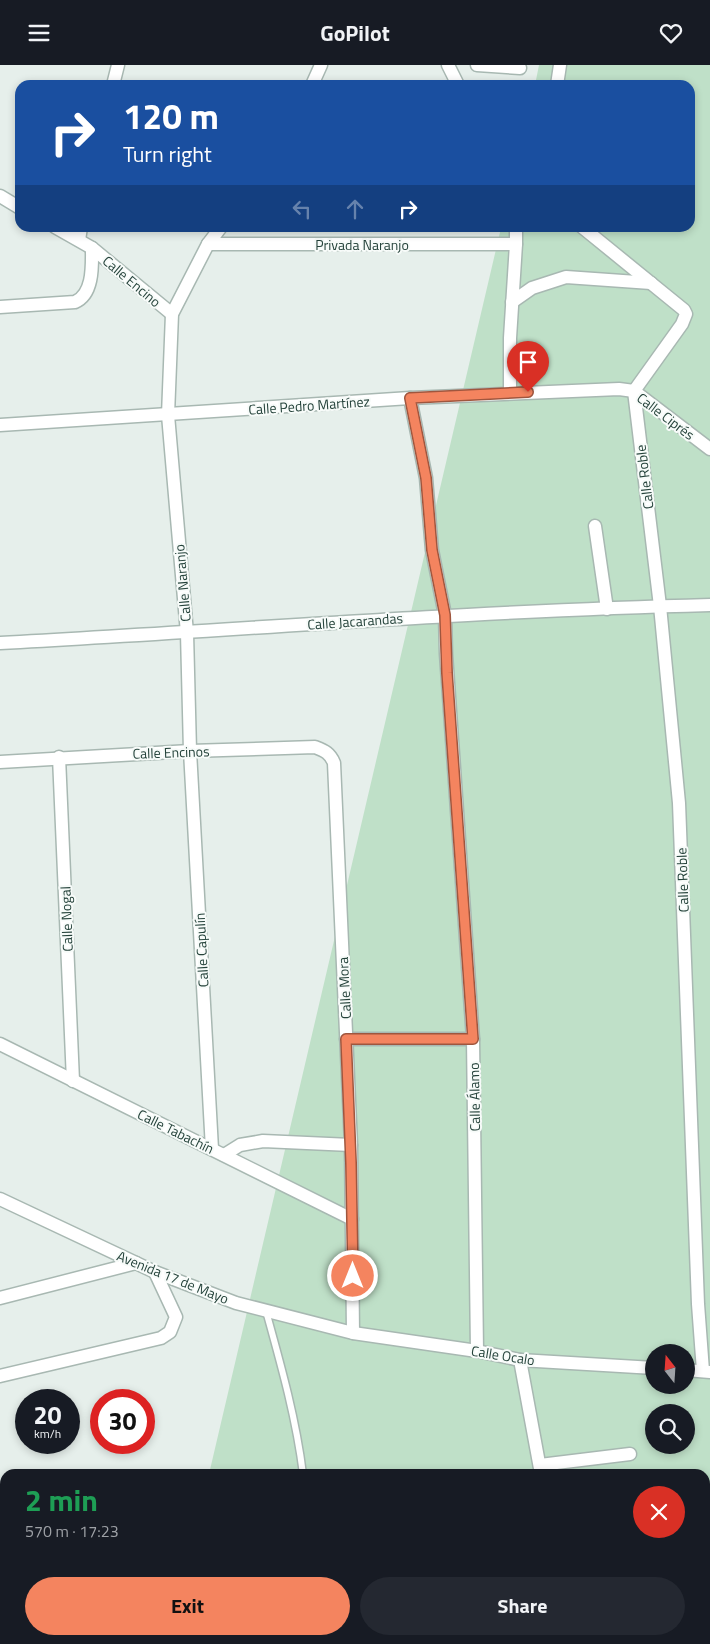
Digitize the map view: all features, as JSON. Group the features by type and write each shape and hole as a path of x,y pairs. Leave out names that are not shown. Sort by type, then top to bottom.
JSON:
{"street":[{"path":"114,80 118,65"},
{"path":"314,80 320,65"},
{"path":"448,65 456,80"},
{"path":"477,65 520,68"},
{"path":"558,80 560,65"},
{"path":"0,196 15,206"},
{"path":"172,314 208,244 217,232"},
{"path":"510,393 510,338 516,232"},
{"path":"588,232 684,310 686,314 682,324 634,391"},
{"name":"Calle Encino","path":"80,234 92,247 172,314 168,415"},
{"name":"Privada Naranjo","path":"208,244 516,244"},
{"path":"0,307 75,302 80,300 87,289 91,273 92,247"},
{"path":"512,302 532,288 566,277 651,283"},
{"name":"Calle Ciprés","path":"619,389 634,391 710,449"},
{"name":"Calle Pedro Martínez","path":"0,425 410,398 619,389"},
{"name":"Calle Roble","path":"634,391 660,606 679,803 698,1304 707,1372"},
{"name":"Calle Álamo","path":"410,398 426,478 430,540 445,615 473,1039 477,1351"},
{"name":"Calle Naranjo","path":"168,415 187,633 190,751"},
{"path":"595,526 607,609"},
{"name":"Calle Jacarandas","path":"0,643 187,633 445,615 710,605"},
{"name":"Calle Encinos","path":"0,762 59,757 315,747 326,751 334,763"},
{"name":"Calle Capulín","path":"190,751 218,1152"},
{"name":"Calle Nogal","path":"59,757 73,1081"},
{"name":"Calle Mora","path":"334,763 351,1145 353,1333"},
{"path":"346,1039 473,1039"},
{"name":"Calle Tabachín","path":"0,1044 352,1219"},
{"path":"218,1152 240,1145 263,1141 351,1145"},
{"name":"Avenida 17 de Mayo","path":"0,1199 154,1272 236,1303 353,1333"},
{"path":"0,1298 136,1263"},
{"path":"0,1376 161,1338 170,1333 176,1317 154,1272"},
{"name":"Calle Ocalo","path":"353,1333 477,1351 520,1360 645,1367"},
{"path":"520,1360 541,1469"},
{"path":"547,1469 630,1454"}],"lane":[{"path":"266,1311 292,1408 302,1469"}],"green space":[{"path":"539,65 710,65 710,1469 210,1469 500,232 695,232 695,80 536,80"}],"route":[{"path":"353,1276 346,1039 473,1039 447,673 445,615 429,531 426,478 410,398 528,392"}]}
